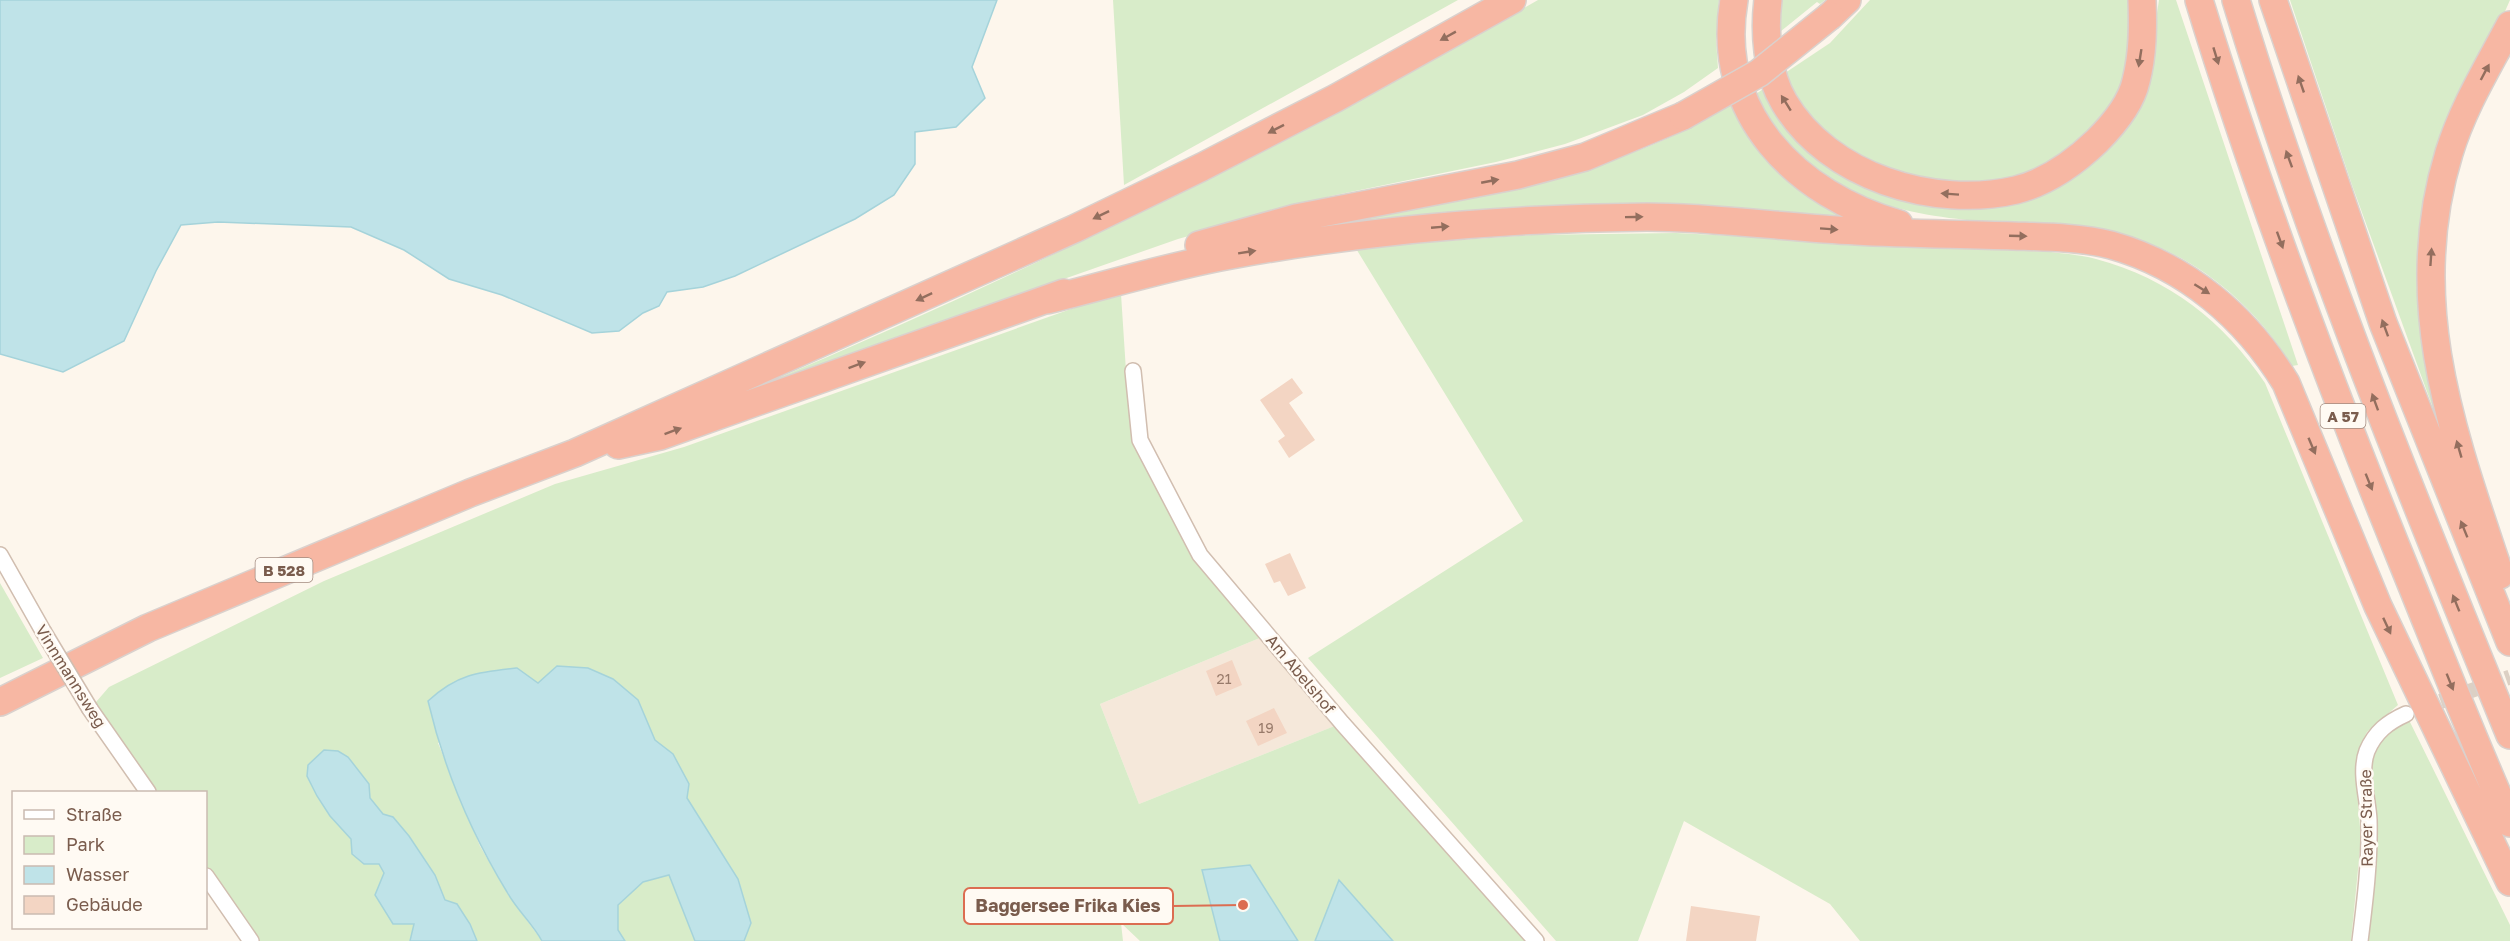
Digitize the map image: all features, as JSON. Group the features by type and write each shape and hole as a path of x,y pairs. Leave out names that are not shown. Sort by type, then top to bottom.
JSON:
{"highway":[{"path":"575,453 1063,234 1202,167 1336,98 1512,0"},
{"path":"1734,0 1733,58 1749,114 1782,159 1825,192 1871,216 1905,225 1960,234"},
{"path":"1768,0 1767,34 1771,69 1784,101 1811,136 1842,161 1887,181 1930,192 1979,196 2018,189 2050,177 2076,161 2124,110 2136,83 2144,35 2142,0"},
{"name":"A 57","path":"2199,0 2226,90 2347,426 2483,763 2510,822"},
{"name":"A 57","path":"2236,0 2261,82 2381,419 2510,735"},
{"path":"2273,0 2383,323 2510,642"},
{"path":"575,453 660,436 1047,300 1186,248 1296,218 1518,176 1585,157 1683,116 1759,73 1839,8"},
{"path":"2510,25 2468,103 2449,153 2436,206 2430,262 2432,319 2442,386 2460,456 2510,605"},
{"path":"1047,300 1227,255 1352,236 1515,220 1651,217 1857,231 2047,237 2110,245 2169,269 2205,291 2250,332 2268,354 2286,383 2378,606 2510,882"},
{"name":"B 528","path":"0,702 148,628 460,497 575,453"}],"street":[{"name":"Am Abelshof","path":"1133,371 1140,440 1200,555 1342,723 1536,941"},
{"name":"Vinnmannsweg","path":"0,555 90,709 147,791"},
{"name":"Rayer Straße","path":"2360,941 2367,886 2369,832 2366,753 2376,735 2387,722 2406,714"},
{"path":"207,877 251,941"}],"shaded area":[{"path":"1267,635 1342,723 1139,804 1100,704"}],"green space":[{"path":"1113,0 1458,0 1124,185"},
{"path":"1538,0 1719,0 1716,40 1718,68 1684,92 1643,115 1565,144 1496,162 1331,196 1178,239 764,384 962,297 1157,204 1349,105"},
{"path":"1779,0 1825,0 1820,4 1817,2 1776,35"},
{"path":"1870,0 2129,0 2129,59 2121,88 2107,114 2055,162 2007,181 1937,183 1859,160 1813,124 1782,75 1830,43"},
{"path":"2159,0 2176,0 2298,365 2292,366 2257,319 2236,298 2213,279 2163,249 2135,238 2106,231 1947,218 1886,205 1856,194 1828,180 1795,157 1753,96 1766,87 1906,196 2075,173 2153,39"},
{"path":"2290,0 2510,0 2441,157 2442,433 2352,185"},
{"path":"1736,100 1862,219 1605,206 1527,206 1330,225 1468,199 1559,177 1647,147 1690,128"},
{"path":"1676,233 2051,252 2085,256 2148,278 2171,291 2213,322 2231,340 2265,383 2398,705 2367,732 2358,751 2356,779 2361,839 2351,941 1860,941 1830,904 1684,821 1638,941 1556,941 1308,658 1523,521 1355,247 1532,235"},
{"path":"1121,294 1126,371 1140,440 1200,555 1267,635 1100,704 1139,804 1342,723 1536,941 1393,941 1339,881 1315,941 1298,941 1250,865 1202,870 1220,941 1140,941 1121,923 1123,941 744,941 751,923 738,879 687,798 673,754 655,740 638,700 538,683 438,743 480,846 509,896 542,941 477,941 470,924 445,901 435,875 409,836 383,814 370,798 369,784 359,773 318,758 309,765 330,816 351,839 364,864 379,864 414,924 410,941 251,941 207,877 207,791 147,791 90,709 109,687 324,581 555,484 684,447 1071,309"},
{"path":"0,583 43,658 0,678"},
{"path":"2408,718 2510,925 2510,941 2360,941 2365,771 2376,735"},
{"path":"669,875 695,941 625,941 618,930 618,905 643,882"}],"water":[{"path":"0,0 997,0 972,67 985,98 956,127 915,132 915,164 894,195 855,219 735,276 703,287 667,292 659,306 643,313 619,331 592,333 502,295 449,279 404,250 351,227 218,222 181,225 156,271 124,341 63,372 0,354"},
{"path":"557,666 588,668 613,679 638,700 655,740 673,754 689,784 687,798 738,879 751,923 744,941 695,941 669,875 643,882 618,905 618,930 625,941 542,941 511,899 470,824 442,751 428,701 449,685 479,673 517,668 538,683"},
{"path":"324,750 338,751 348,757 369,784 370,798 383,814 393,817 409,836 435,875 445,900 457,904 470,924 477,941 410,941 414,924 393,924 375,895 384,873 379,864 364,864 352,854 351,839 330,816 307,776 308,765"},
{"path":"1250,865 1298,941 1220,941 1202,870"},
{"path":"1339,880 1393,941 1315,941"}],"building":[{"path":"1292,378 1303,393 1289,403 1315,440 1289,458 1278,441 1285,436 1260,400"},
{"path":"1290,553 1306,588 1288,596 1280,581 1274,583 1265,564"},
{"path":"1232,660 1242,685 1216,696 1206,671"},
{"path":"1274,708 1287,733 1258,746 1246,721"},
{"path":"1691,906 1760,916 1756,941 1686,941"}],"tunnel":[{"path":"2419,709 2510,677"}],"place":[{"name":"Baggersee Frika Kies","path":"1243,905"}]}
